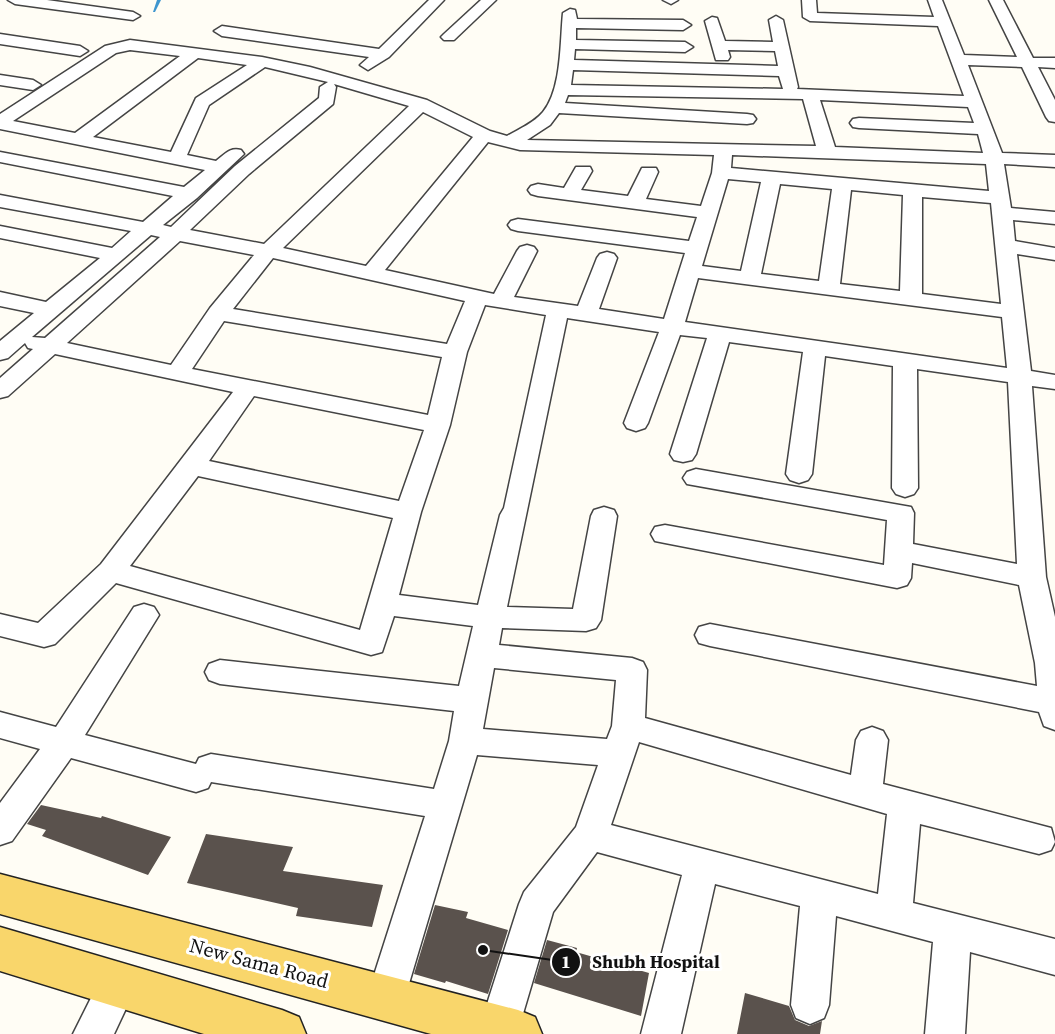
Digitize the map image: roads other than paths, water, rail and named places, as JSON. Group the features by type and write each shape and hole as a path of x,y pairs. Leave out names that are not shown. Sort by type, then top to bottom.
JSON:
{"main road":[{"name":"New Sama Road","path":"0,894 508,1031"},
{"path":"0,949 282,1034"}],"street":[{"path":"15,0 133,16"},
{"path":"9,346 304,96 337,83 383,54 437,0"},
{"path":"449,37 489,0"},
{"path":"809,0 810,16 944,22"},
{"path":"710,635 1054,710 1053,663 1032,577 1020,377 994,158 935,0"},
{"path":"996,0 1055,117"},
{"path":"28,15 46,4"},
{"path":"508,143 547,118 555,108 562,90 570,18 683,25"},
{"path":"776,20 792,94"},
{"path":"712,21 721,51 782,47"},
{"path":"222,31 383,54"},
{"path":"0,39 80,51"},
{"path":"567,44 685,47"},
{"path":"0,123 111,49 130,45 262,62 421,104 484,135 508,143 539,147 827,152 1055,161"},
{"path":"79,139 195,53"},
{"path":"959,60 1055,63"},
{"path":"177,158 202,102 262,62"},
{"path":"565,65 787,71"},
{"path":"0,80 33,85"},
{"path":"0,391 174,235 242,170 327,100 337,83"},
{"path":"562,90 810,94 975,102"},
{"path":"810,94 827,152"},
{"path":"178,372 218,312 268,252 421,104"},
{"path":"555,108 747,119"},
{"path":"0,123 220,167"},
{"path":"860,123 985,129"},
{"path":"370,275 484,135"},
{"path":"636,423 672,327 721,173 724,150"},
{"path":"54,211 138,152"},
{"path":"0,157 190,194"},
{"path":"569,195 583,171"},
{"path":"634,203 649,172"},
{"path":"721,173 913,190 1000,205 1055,218"},
{"path":"750,278 772,177"},
{"path":"829,288 842,184"},
{"path":"538,190 708,213"},
{"path":"911,299 913,190"},
{"path":"0,201 268,252 489,299 1055,382"},
{"path":"0,227 28,206"},
{"path":"518,225 697,248"},
{"path":"0,232 117,255"},
{"path":"1006,246 1055,254"},
{"path":"111,571 371,644 408,512 438,425 455,352 489,299 527,250"},
{"path":"586,314 607,258"},
{"path":"690,271 1014,312"},
{"path":"0,299 51,310"},
{"path":"387,997 465,741 471,700 558,310"},
{"path":"218,312 455,352"},
{"path":"683,454 720,333"},
{"path":"9,346 50,346 438,425"},
{"path":"800,474 815,346"},
{"path":"904,360 905,488"},
{"path":"0,625 44,636 111,571 192,466 248,388"},
{"path":"192,466 408,512"},
{"path":"665,534 897,578 901,513 696,478"},
{"path":"382,604 490,617 586,620 604,516"},
{"path":"900,551 1032,577"},
{"path":"0,830 63,743 144,615"},
{"path":"481,654 632,670 623,740 590,835 537,904 508,1031"},
{"path":"220,672 471,700"},
{"path":"0,725 63,743 203,773 445,805"},
{"path":"465,741 623,740 865,792 905,805 1039,839"},
{"path":"865,792 872,740"},
{"path":"894,915 905,805"},
{"path":"590,835 1055,957"},
{"path":"661,1034 702,864"},
{"path":"810,1005 819,895"},
{"path":"945,1034 953,930"},
{"path":"93,1034 119,983"}],"waterway":[{"path":"154,11 159,0"}],"place":[{"name":"Shubh Hospital","path":"483,950"}]}
